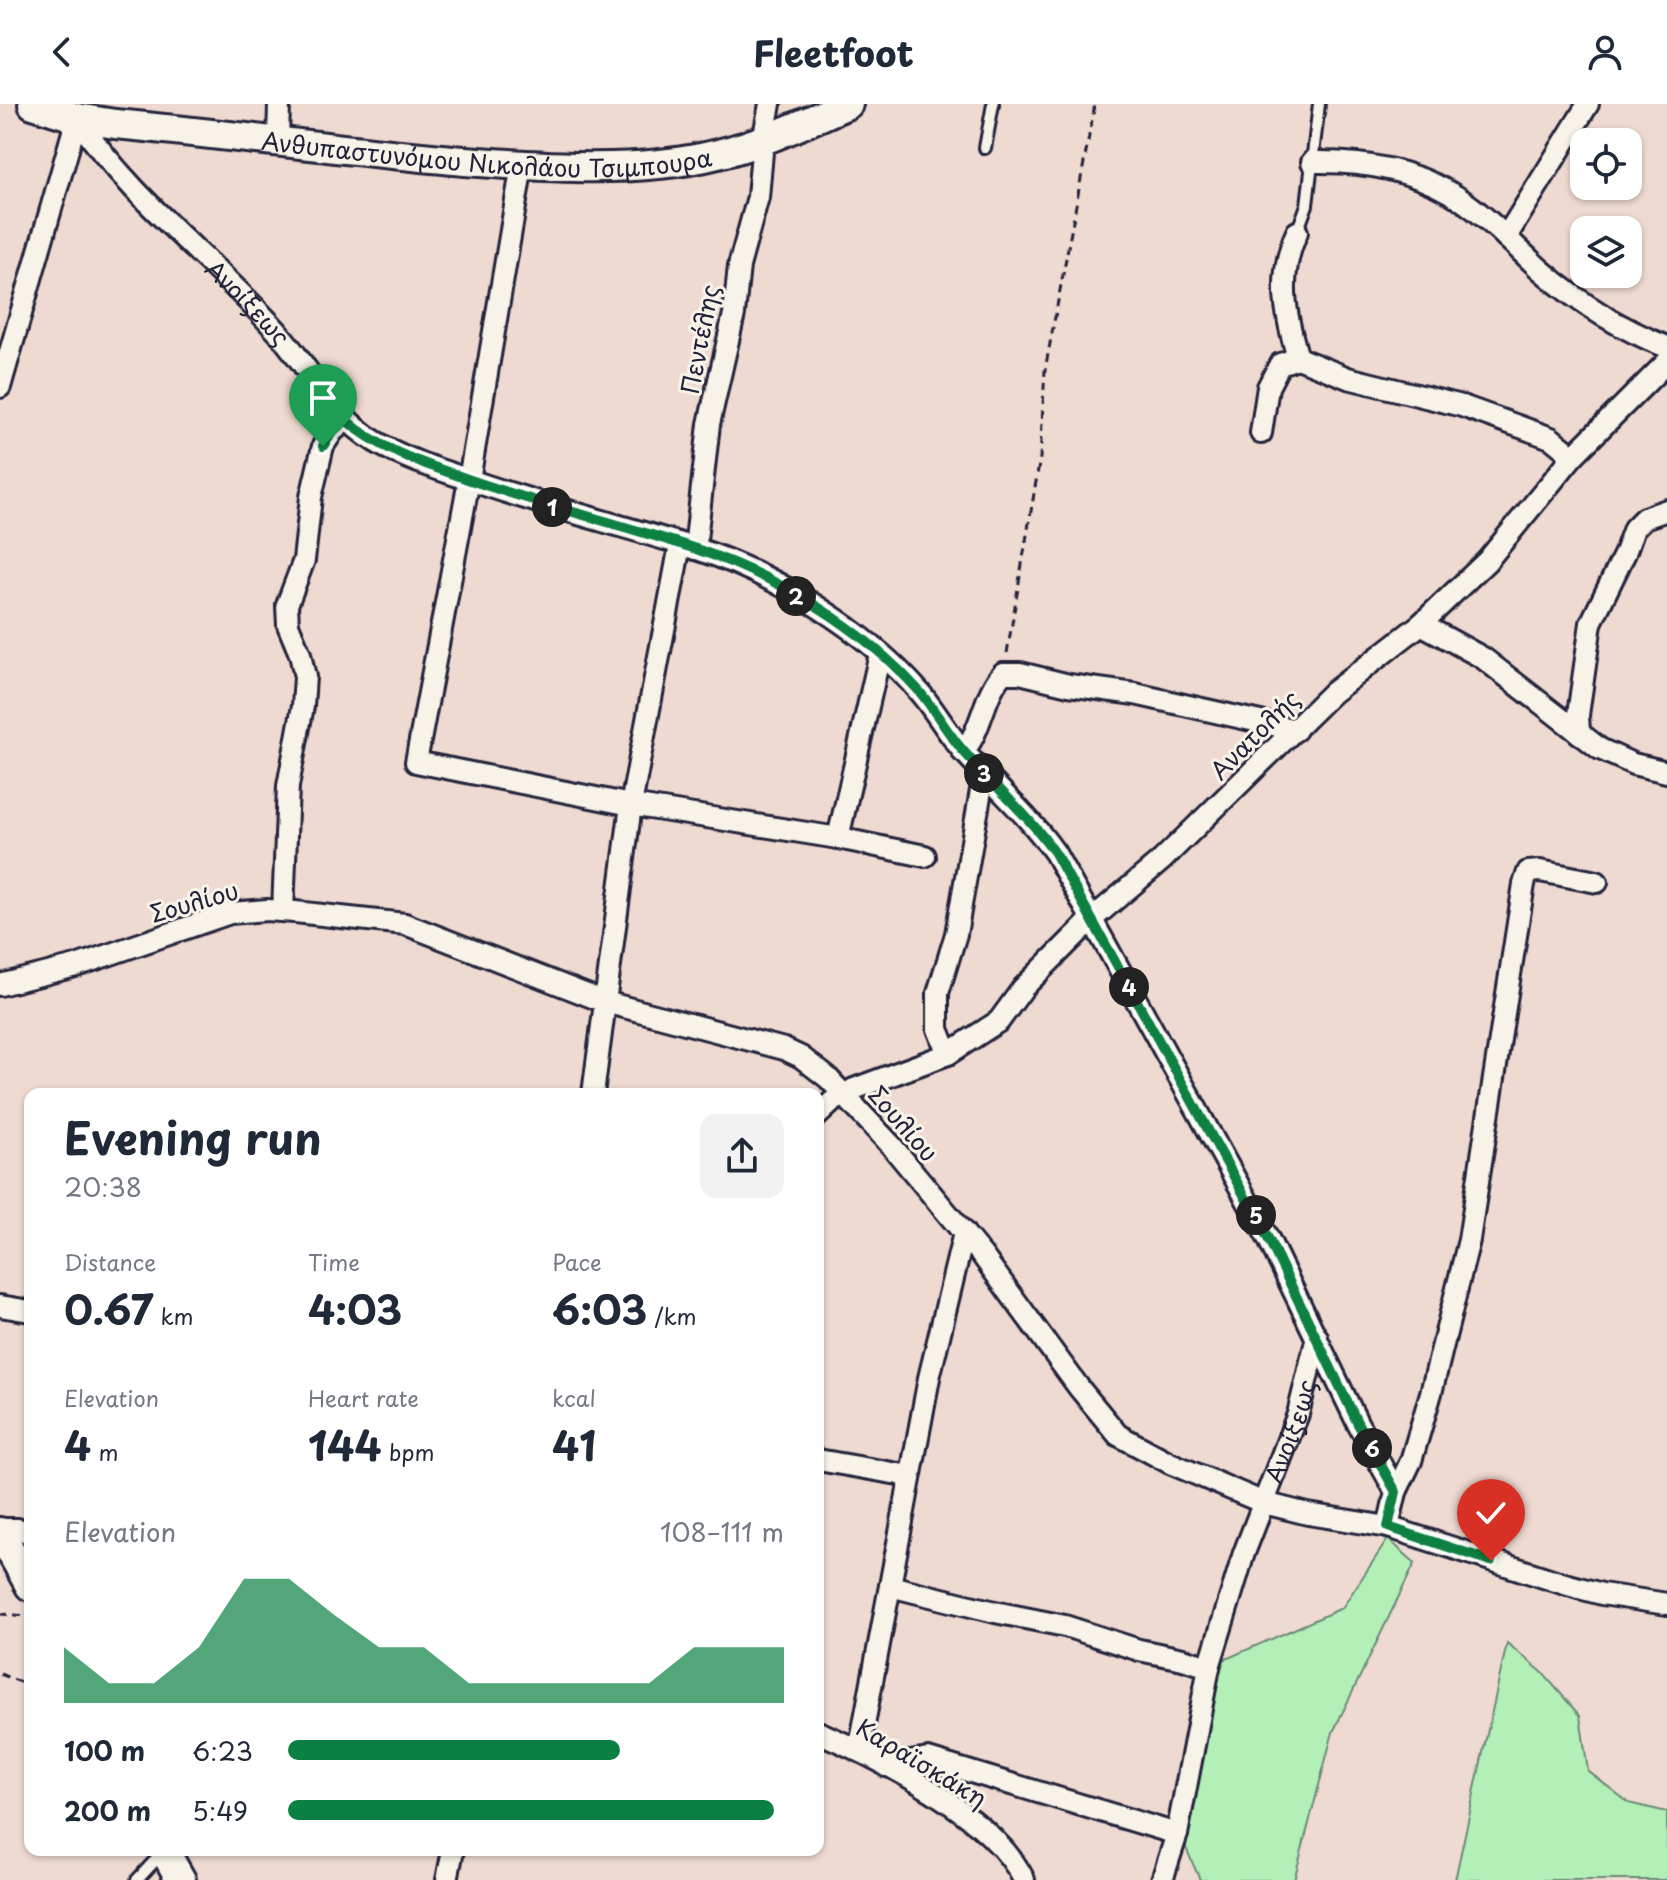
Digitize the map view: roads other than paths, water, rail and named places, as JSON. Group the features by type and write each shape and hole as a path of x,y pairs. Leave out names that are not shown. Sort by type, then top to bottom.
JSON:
{"street":[{"path":"0,387 77,118 33,104"},
{"path":"278,141 279,104"},
{"name":"Πεντέλης","path":"594,1088 631,805 688,547 709,424 734,314 739,266 758,197 770,104"},
{"name":"Ανθυπαστυνόμου Νικολάου Τσιμπουρα","path":"77,118 522,165 599,167 716,155 763,141 848,104"},
{"path":"1506,237 1588,104"},
{"name":"Ανοίξεως","path":"77,118 124,179 277,331 346,420 380,445 469,480 688,547 777,584 856,634 880,654 920,693 963,752 1045,839 1262,1226 1317,1337 1298,1414 1244,1553 1209,1667 1177,1834 1162,1880"},
{"path":"1312,162 1347,162 1418,177 1466,202 1584,304 1667,347"},
{"path":"522,165 469,480 416,762 631,805 838,838 925,856"},
{"path":"1297,232 1290,247 1283,299 1298,358"},
{"path":"1261,433 1268,387 1280,364 1298,358 1348,378 1462,406 1522,427 1551,438 1573,456"},
{"name":"Ανατολής","path":"824,1110 845,1094 948,1054 999,1021 1023,988 1092,919 1162,860 1332,693 1421,624 1487,561 1573,456 1667,362"},
{"path":"283,911 288,786 303,706 305,677 288,625 287,605 304,560 311,497 323,446 333,431 346,420"},
{"path":"1579,733 1578,715 1591,623 1634,528 1644,518 1667,510"},
{"path":"1421,624 1483,658 1600,749 1633,764 1667,772"},
{"path":"838,838 880,654"},
{"path":"963,752 978,729 994,683 1003,673 1020,673 1069,685 1135,694 1296,730"},
{"path":"948,1054 938,1029 938,993 958,922 984,773"},
{"path":"1388,1527 1396,1492 1411,1461 1427,1406 1469,1240 1524,884 1528,872 1540,871 1597,882"},
{"name":"Σουλίου","path":"0,985 76,966 230,913 283,911 405,924 605,1002 784,1049 816,1068 845,1094 890,1144 964,1233 1118,1435 1170,1463 1264,1503 1308,1514 1388,1527 1586,1590 1667,1604"},
{"path":"859,1751 929,1378 964,1233"},
{"path":"0,1306 24,1310"},
{"path":"1317,1337 1358,1424 1396,1492"},
{"path":"824,1461 910,1476"},
{"path":"24,1531 0,1531 24,1575"},
{"path":"890,1586 1065,1626 1139,1650 1209,1667"},
{"name":"Καραϊσκάκη","path":"824,1735 934,1794 979,1826 1008,1854 1024,1880"},
{"path":"886,1766 928,1759 1177,1834"},
{"path":"168,1856 181,1880"},
{"path":"447,1880 452,1856"}],"lane":[{"path":"985,148 993,104"},
{"path":"1297,232 1307,205 1319,104"},
{"path":"137,1880 159,1856"}]}
